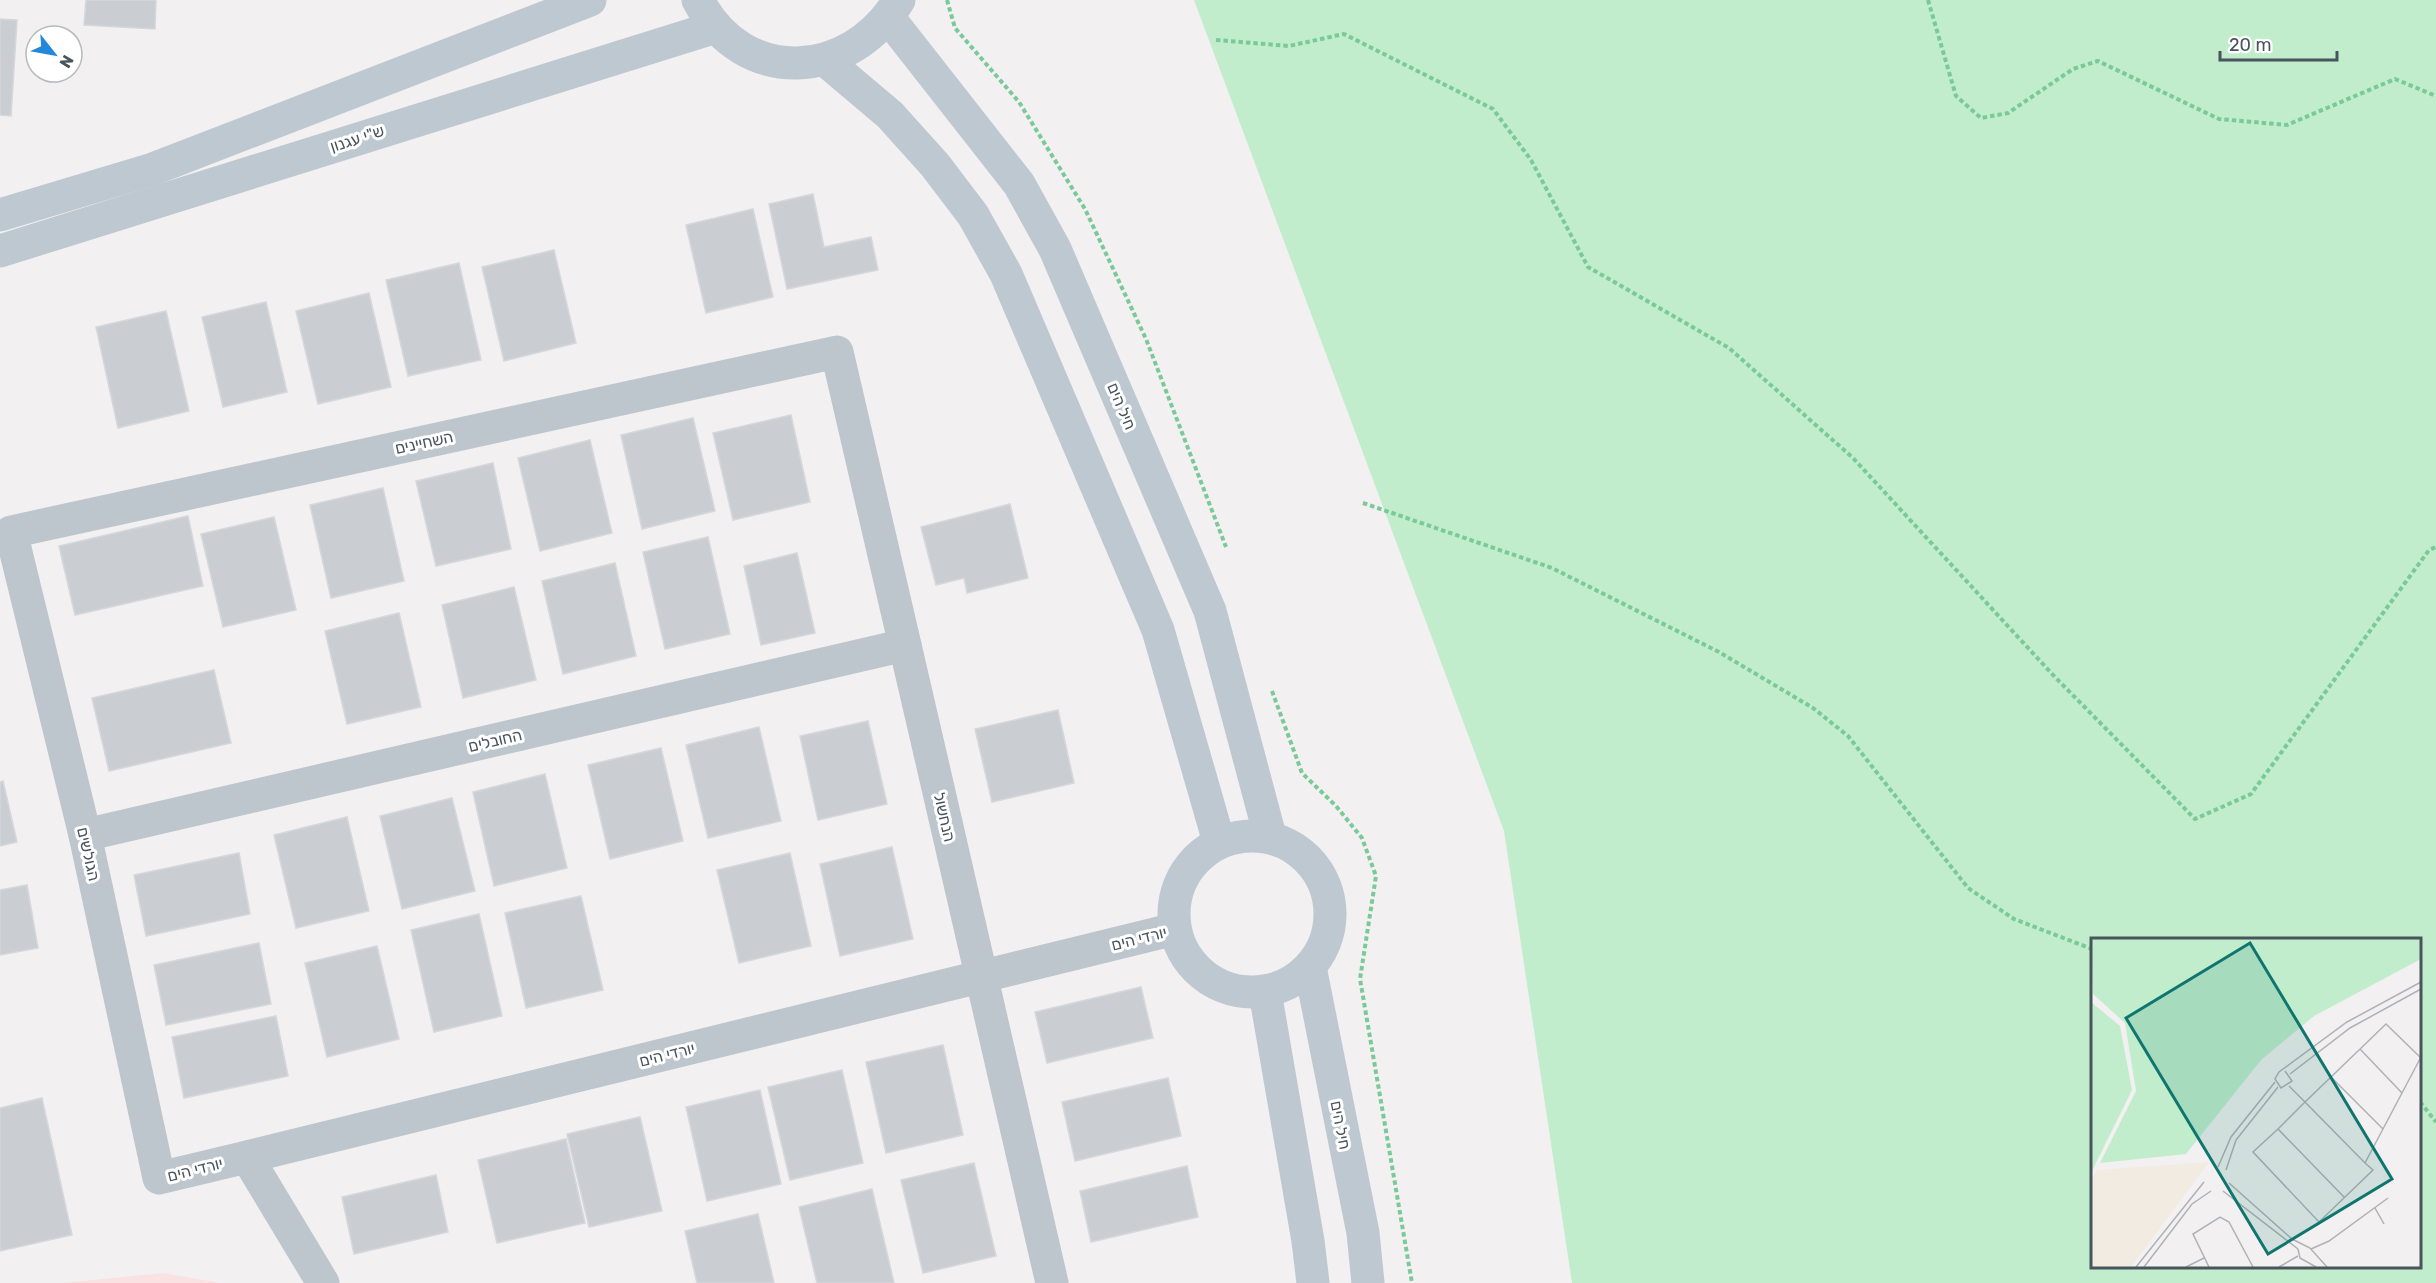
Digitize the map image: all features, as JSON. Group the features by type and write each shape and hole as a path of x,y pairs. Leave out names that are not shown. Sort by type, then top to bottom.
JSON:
{"main road":[{"path":"0,215 153,169 590,0"},
{"path":"698,0 716,27 730,40 766,58 786,62 825,60 861,44 894,9"},
{"name":"חיל הים","path":"894,9 1019,184 1055,249 1210,611 1270,837"},
{"name":"ש\"י עגנון","path":"0,251 716,27"},
{"path":"825,60 890,115 935,165 972,215 1006,274 1158,630 1219,842"},
{"path":"1253,835 1270,837 1295,847 1315,866 1328,890 1331,917 1325,944 1310,967 1297,978 1265,992 1241,992 1218,985 1197,971 1183,952 1175,929 1174,903 1182,878 1198,857 1219,842 1253,835"},
{"name":"חיל הים","path":"1310,967 1363,1233 1368,1283"},
{"path":"1265,992 1308,1241 1313,1283"}],"street":[{"name":"השחיינים","path":"11,532 837,352"},
{"name":"הנחשול","path":"837,352 1052,1283"},
{"name":"הגולשים","path":"11,532 85,835 159,1178"},
{"name":"החובלים","path":"85,835 905,645"},
{"name":"יורדי הים","path":"159,1178 1175,929"},
{"path":"247,1157 323,1283"}],"path":[{"path":"1928,0 1956,96 1981,118 2008,113 2073,69 2098,60 2219,119 2287,125 2395,79 2436,96"},
{"path":"1216,40 1289,46 1344,34 1493,109 1531,160 1588,267 1729,348 1853,458 2054,675 2195,819 2251,794 2429,550 2436,547"},
{"path":"1363,503 1552,568 1719,652 1813,708 1848,736 1968,888 2014,919 2091,949"},
{"path":"2421,1103 2436,1122"}],"shaded area":[{"path":"163,1273 220,1283 62,1283"}],"green space":[{"path":"1194,0 2436,0 2436,1283 1572,1283 1504,831"}],"building":[{"path":"86,0 156,0 155,29 84,25"},
{"path":"0,19 17,20 11,116 0,115"},
{"path":"813,194 824,247 871,237 878,270 787,289 769,204"},
{"path":"753,209 773,297 706,313 686,225"},
{"path":"554,250 576,343 504,361 482,267"},
{"path":"459,263 481,360 408,376 386,280"},
{"path":"369,293 391,387 318,404 296,311"},
{"path":"266,302 287,392 223,407 202,317"},
{"path":"166,311 189,411 118,428 96,327"},
{"path":"791,415 810,502 733,520 713,433"},
{"path":"693,418 715,511 642,529 621,435"},
{"path":"590,440 612,533 540,551 518,458"},
{"path":"493,463 511,549 436,566 416,481"},
{"path":"383,488 404,581 331,598 310,505"},
{"path":"1010,504 1028,578 967,593 964,578 936,585 921,527"},
{"path":"188,516 203,586 75,615 59,546"},
{"path":"274,517 296,610 223,627 201,534"},
{"path":"708,537 730,634 665,649 643,552"},
{"path":"797,553 815,633 761,645 744,566"},
{"path":"615,563 636,656 563,674 542,581"},
{"path":"514,587 536,680 463,698 442,605"},
{"path":"399,613 421,707 347,724 325,631"},
{"path":"214,670 231,743 109,771 92,698"},
{"path":"1058,710 1074,783 992,802 975,729"},
{"path":"868,721 887,804 818,820 800,736"},
{"path":"759,727 781,821 708,838 686,745"},
{"path":"661,748 683,841 610,859 588,765"},
{"path":"545,774 567,868 494,886 473,792"},
{"path":"3,781 17,842 0,846 0,782"},
{"path":"452,798 475,891 402,909 380,816"},
{"path":"347,817 369,911 296,928 274,835"},
{"path":"892,847 913,939 840,956 820,864"},
{"path":"239,853 250,914 146,936 134,875"},
{"path":"790,853 811,946 739,963 717,870"},
{"path":"27,885 38,948 0,955 0,890"},
{"path":"581,896 603,990 526,1008 505,913"},
{"path":"479,914 502,1016 434,1032 411,930"},
{"path":"259,943 271,1004 166,1025 154,965"},
{"path":"377,946 399,1039 327,1057 305,963"},
{"path":"1141,987 1153,1038 1047,1063 1035,1012"},
{"path":"276,1016 288,1076 184,1098 172,1037"},
{"path":"943,1045 963,1135 886,1153 866,1062"},
{"path":"842,1070 863,1163 790,1180 768,1087"},
{"path":"1168,1078 1181,1136 1075,1161 1062,1102"},
{"path":"760,1090 781,1184 707,1201 686,1107"},
{"path":"42,1098 72,1235 0,1251 0,1108"},
{"path":"640,1117 662,1211 589,1227 567,1134"},
{"path":"566,1139 585,1223 497,1243 478,1160"},
{"path":"974,1163 996,1256 923,1273 901,1180"},
{"path":"1187,1166 1198,1217 1091,1242 1080,1191"},
{"path":"436,1175 448,1232 354,1254 342,1197"},
{"path":"872,1189 894,1283 817,1283 799,1207"},
{"path":"758,1214 774,1283 697,1283 685,1231"}]}
